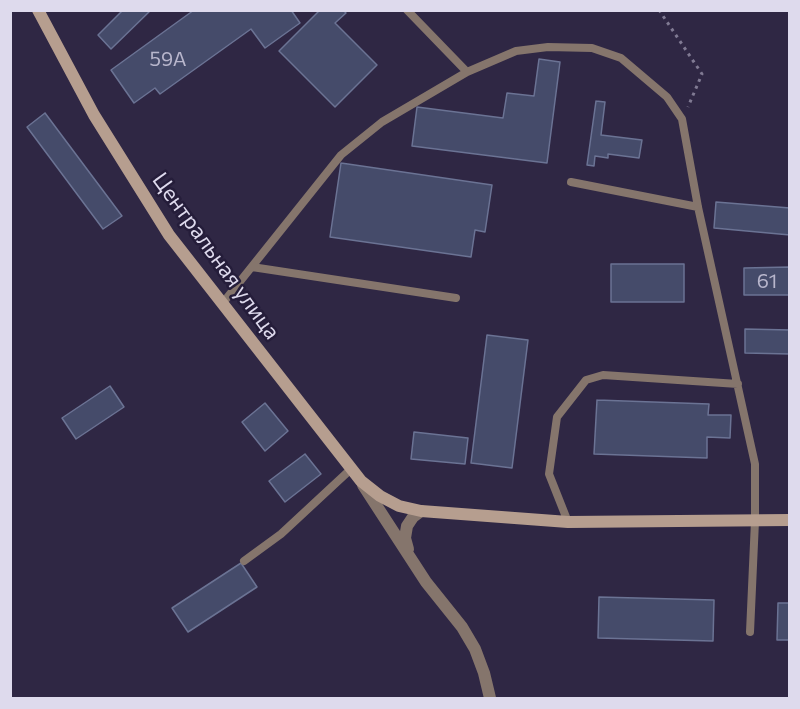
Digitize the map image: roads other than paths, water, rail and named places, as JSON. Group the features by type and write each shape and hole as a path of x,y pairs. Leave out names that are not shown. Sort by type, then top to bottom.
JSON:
{"street":[{"name":"Центральная улица","path":"38,10 94,115 169,235 361,482 380,496 399,506 421,511 568,522 789,520"},
{"path":"361,482 409,556 462,627 484,673 490,699"},
{"path":"409,556 405,538 407,526 421,511"}],"lane":[{"path":"407,10 467,72"},
{"path":"222,304 341,155 382,122 467,72 516,51 549,47 592,48 621,58 667,97 682,119 698,207 755,464 750,632"},
{"path":"571,182 698,207"},
{"path":"252,267 456,298"},
{"path":"568,522 549,474 557,417 586,380 603,375 738,384"},
{"path":"244,561 281,534 351,469"}]}
